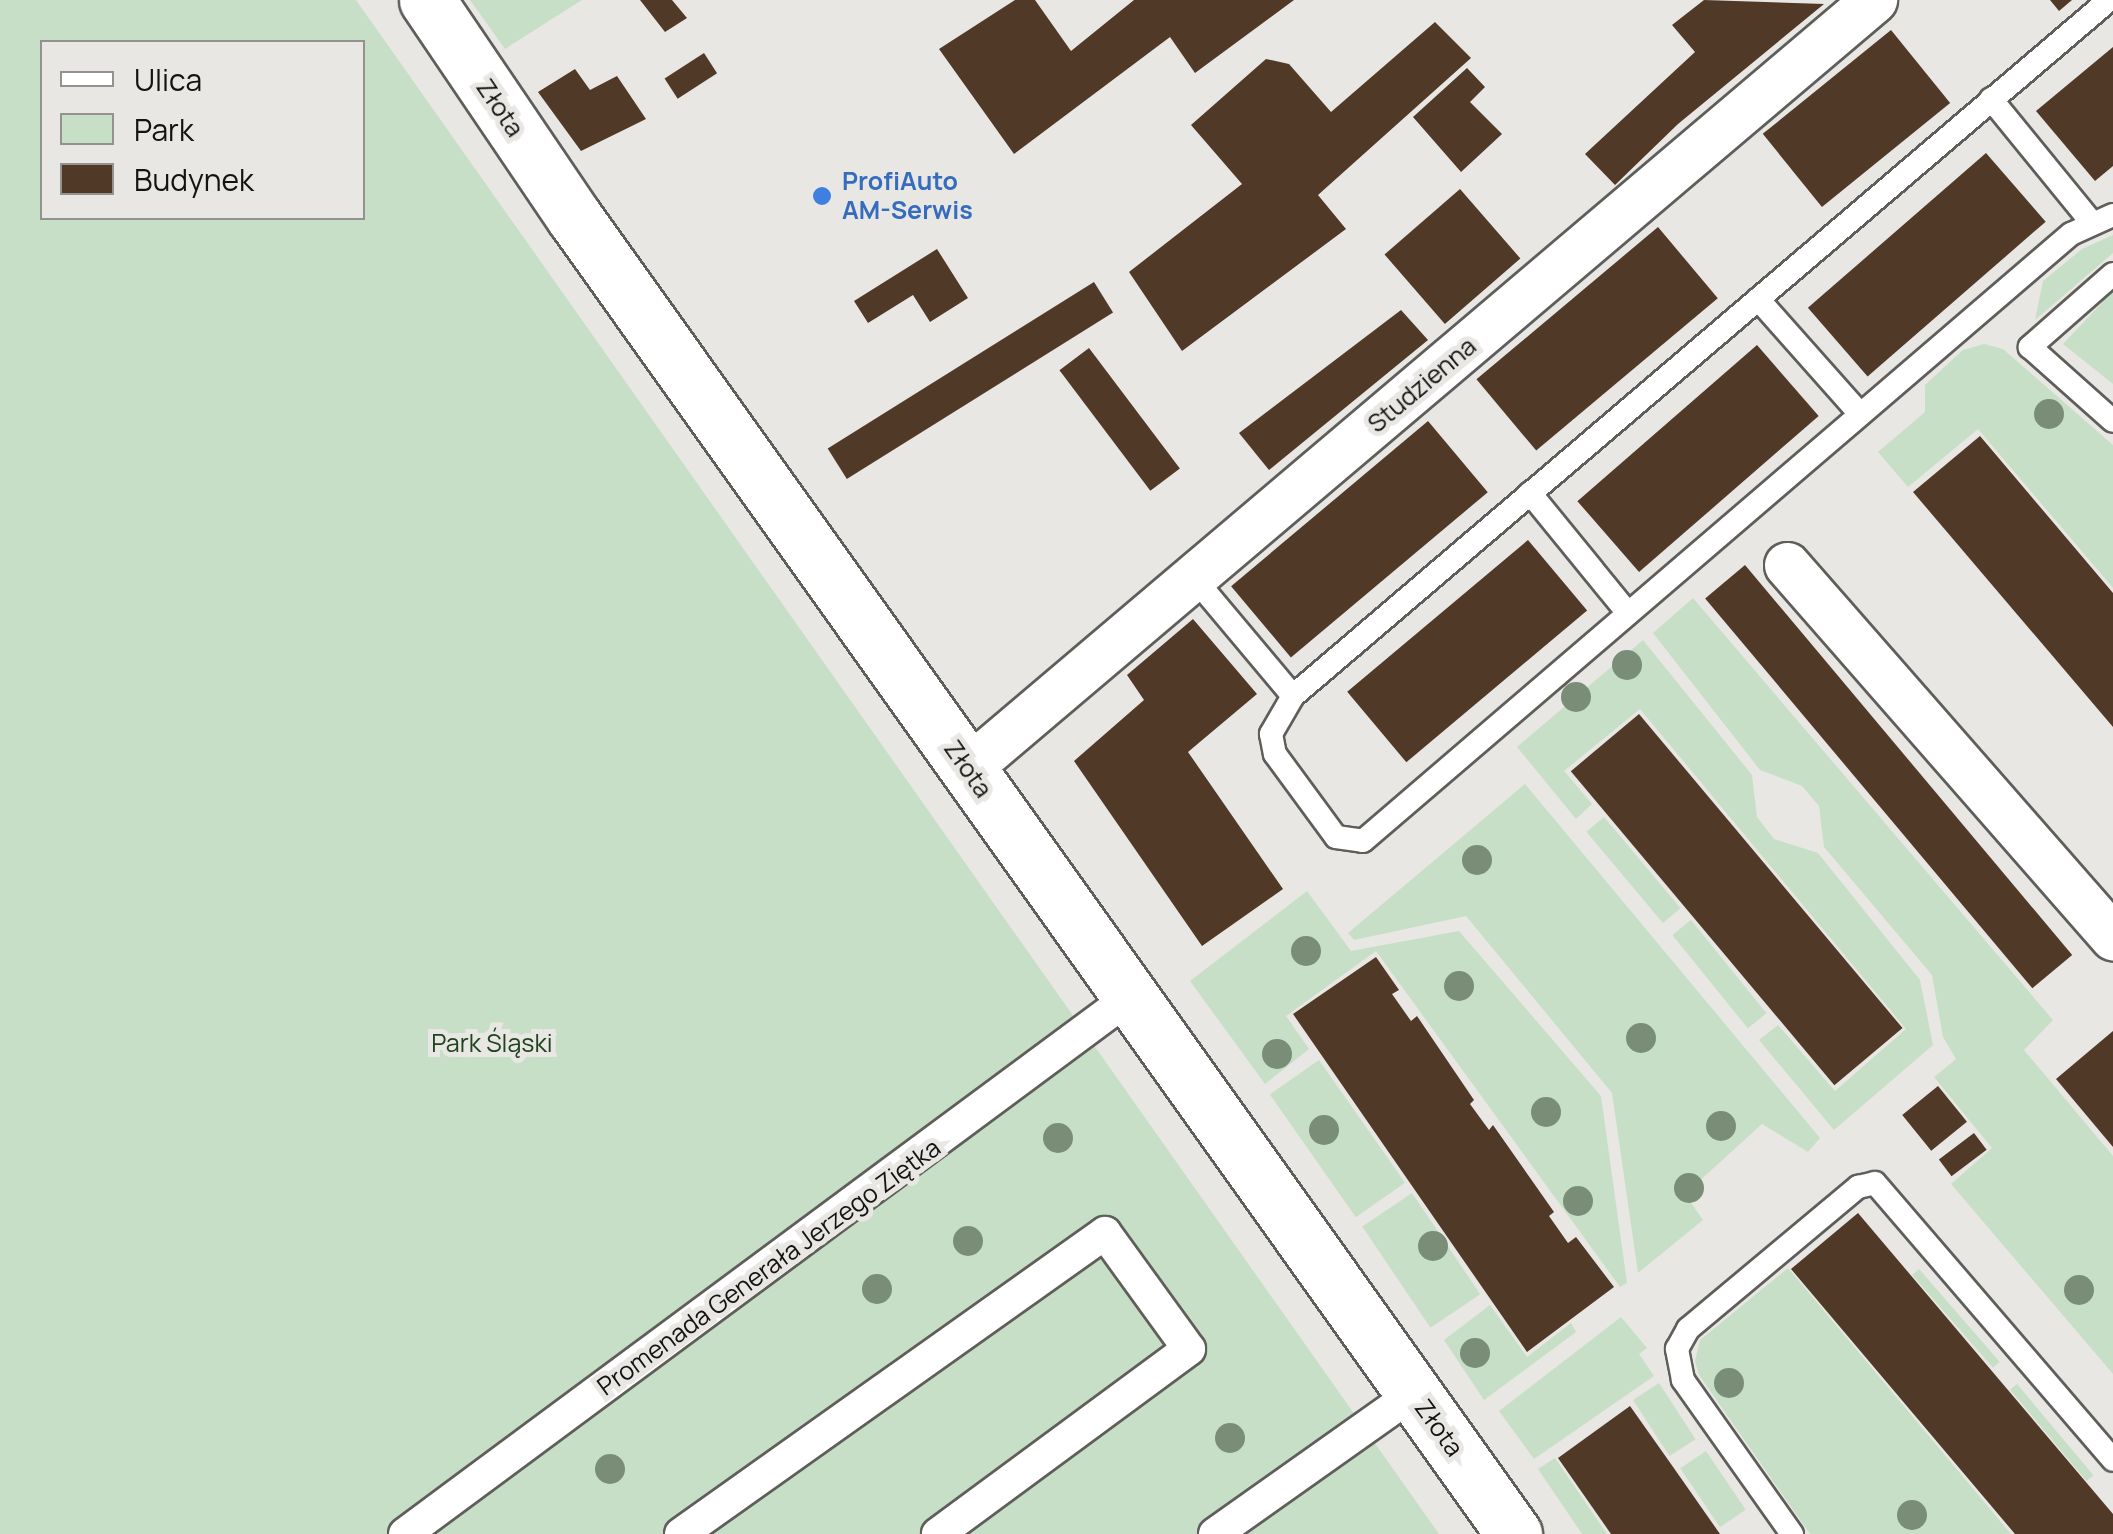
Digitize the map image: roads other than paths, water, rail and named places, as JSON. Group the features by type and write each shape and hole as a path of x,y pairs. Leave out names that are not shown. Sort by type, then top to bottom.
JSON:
{"street":[{"name":"Złota","path":"427,0 1514,1534"},
{"name":"Studzienna","path":"968,768 1874,0"},
{"path":"1787,564 2113,937"},
{"name":"Promenada Generała Jerzego Ziętka","path":"405,1534 1130,996"},
{"path":"681,1534 1105,1232 1189,1349 938,1534"},
{"path":"1214,1534 1414,1393"}],"lane":[{"path":"1991,99 2103,219 2071,234 1362,842 1336,837 1274,754 1271,734 1294,696 1530,492 1758,299 1991,99 2108,0"},
{"path":"2113,274 2030,347 2113,421"},
{"path":"1758,299 1860,414"},
{"path":"1530,492 1628,613"},
{"path":"1194,578 1294,696"},
{"path":"1792,1534 1684,1380 1677,1349 1688,1329 1858,1187 1875,1184 2113,1460"}],"place":[{"name":"ProfiAuto AM-Serwis","path":"822,196"}],"park label":[{"name":"Park Śląski","path":"492,1043"}]}
